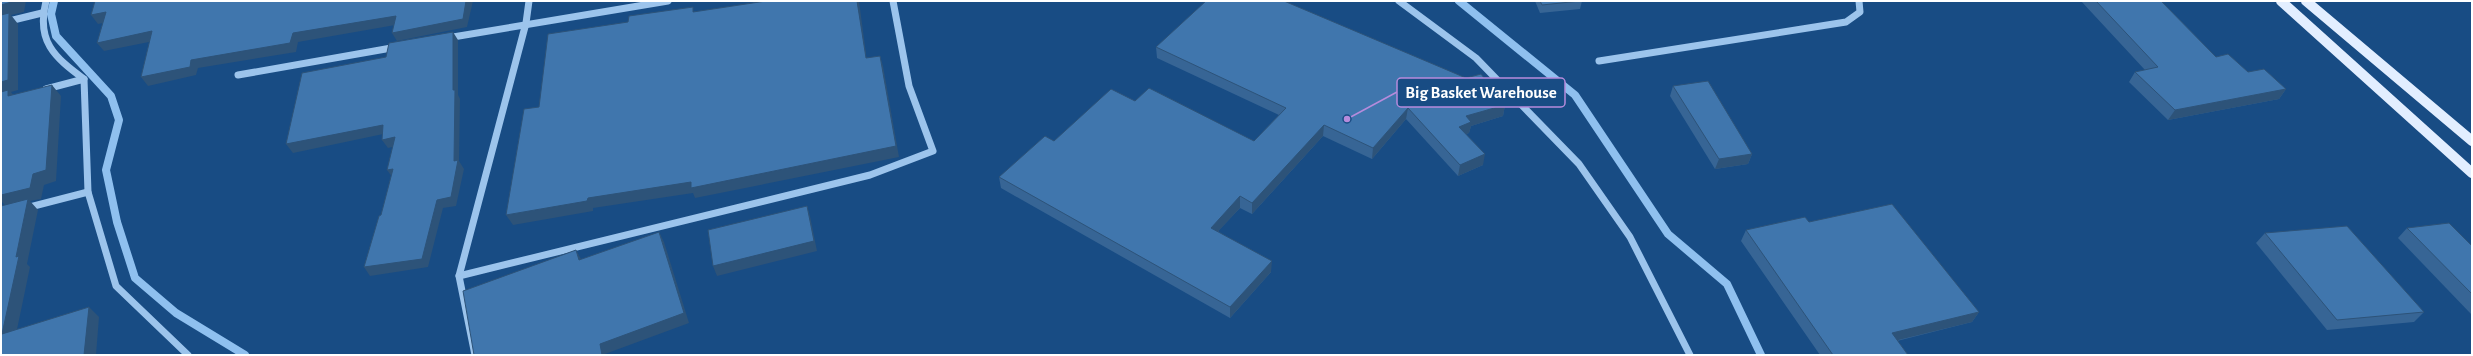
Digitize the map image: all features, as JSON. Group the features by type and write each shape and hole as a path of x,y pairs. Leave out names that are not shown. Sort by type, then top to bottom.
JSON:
{"main road":[{"path":"2281,1 2472,173"},
{"path":"2306,1 2472,141"}],"street":[{"path":"46,1 42,13 41,31 47,46 64,65 84,79"},
{"path":"475,355 459,276 526,23 529,1"},
{"path":"440,39 526,23 668,1"},
{"path":"459,276 870,175 933,151 909,86 893,1"},
{"path":"1399,1 1476,58 1579,164 1630,237 1690,355"},
{"path":"1600,61 1846,22 1860,12 1859,1"},
{"path":"1,23 42,13"},
{"path":"238,76 402,46"},
{"path":"39,91 84,79"},
{"path":"84,79 88,192 116,286 188,355"},
{"path":"16,211 88,192"}],"building":[{"path":"1,1 15,1 1,5"},
{"path":"95,1 466,1 463,19 392,33 396,16 293,33 290,43 191,60 190,67 141,77 152,31 97,43 106,12 91,15"},
{"path":"766,1 857,1 866,58 880,56 896,146 691,188 691,182 588,198 587,201 506,215 524,109 539,107 548,34 628,22 629,16 693,7 693,12"},
{"path":"1206,1 1284,1 1466,78 1481,74 1505,105 1466,116 1471,122 1459,127 1485,154 1460,165 1408,108 1373,148 1324,125 1252,203 1240,196 1211,228 1272,261 1230,307 999,177 1045,136 1054,141 1111,89 1135,101 1149,88 1254,141 1286,108 1156,47"},
{"path":"1540,1 1580,1 1542,5"},
{"path":"2096,1 2161,1 2216,57 2228,54 2248,72 2264,69 2286,89 2175,110 2135,72 2158,67"},
{"path":"9,13 8,80 1,82 1,15"},
{"path":"453,32 453,90 455,90 454,161 458,160 451,197 437,200 422,259 364,267 379,216 381,215 393,169 387,170 395,137 382,140 383,125 286,144 302,73 386,57 389,43"},
{"path":"1708,81 1752,154 1719,159 1673,86"},
{"path":"52,85 46,170 33,174 30,188 1,195 1,92 8,90 8,96"},
{"path":"28,199 16,257 19,256 2,334 89,307 84,355 1,355 1,206"},
{"path":"1892,204 1979,312 1892,333 1908,355 1833,355 1746,230 1805,217 1809,222"},
{"path":"807,206 814,241 713,266 708,230"},
{"path":"2449,223 2472,246 2472,294 2407,228"},
{"path":"2347,226 2424,312 2337,320 2265,233"},
{"path":"659,232 684,313 600,344 602,355 474,355 463,291 576,250 579,260"}],"waterway":[{"path":"54,1 51,14 56,36 111,96 119,120 106,170 117,222 135,278 176,313 245,355"},
{"path":"1459,1 1575,95 1668,234 1727,284 1761,355"}],"place":[{"name":"Big Basket Warehouse","path":"1347,119"}]}
